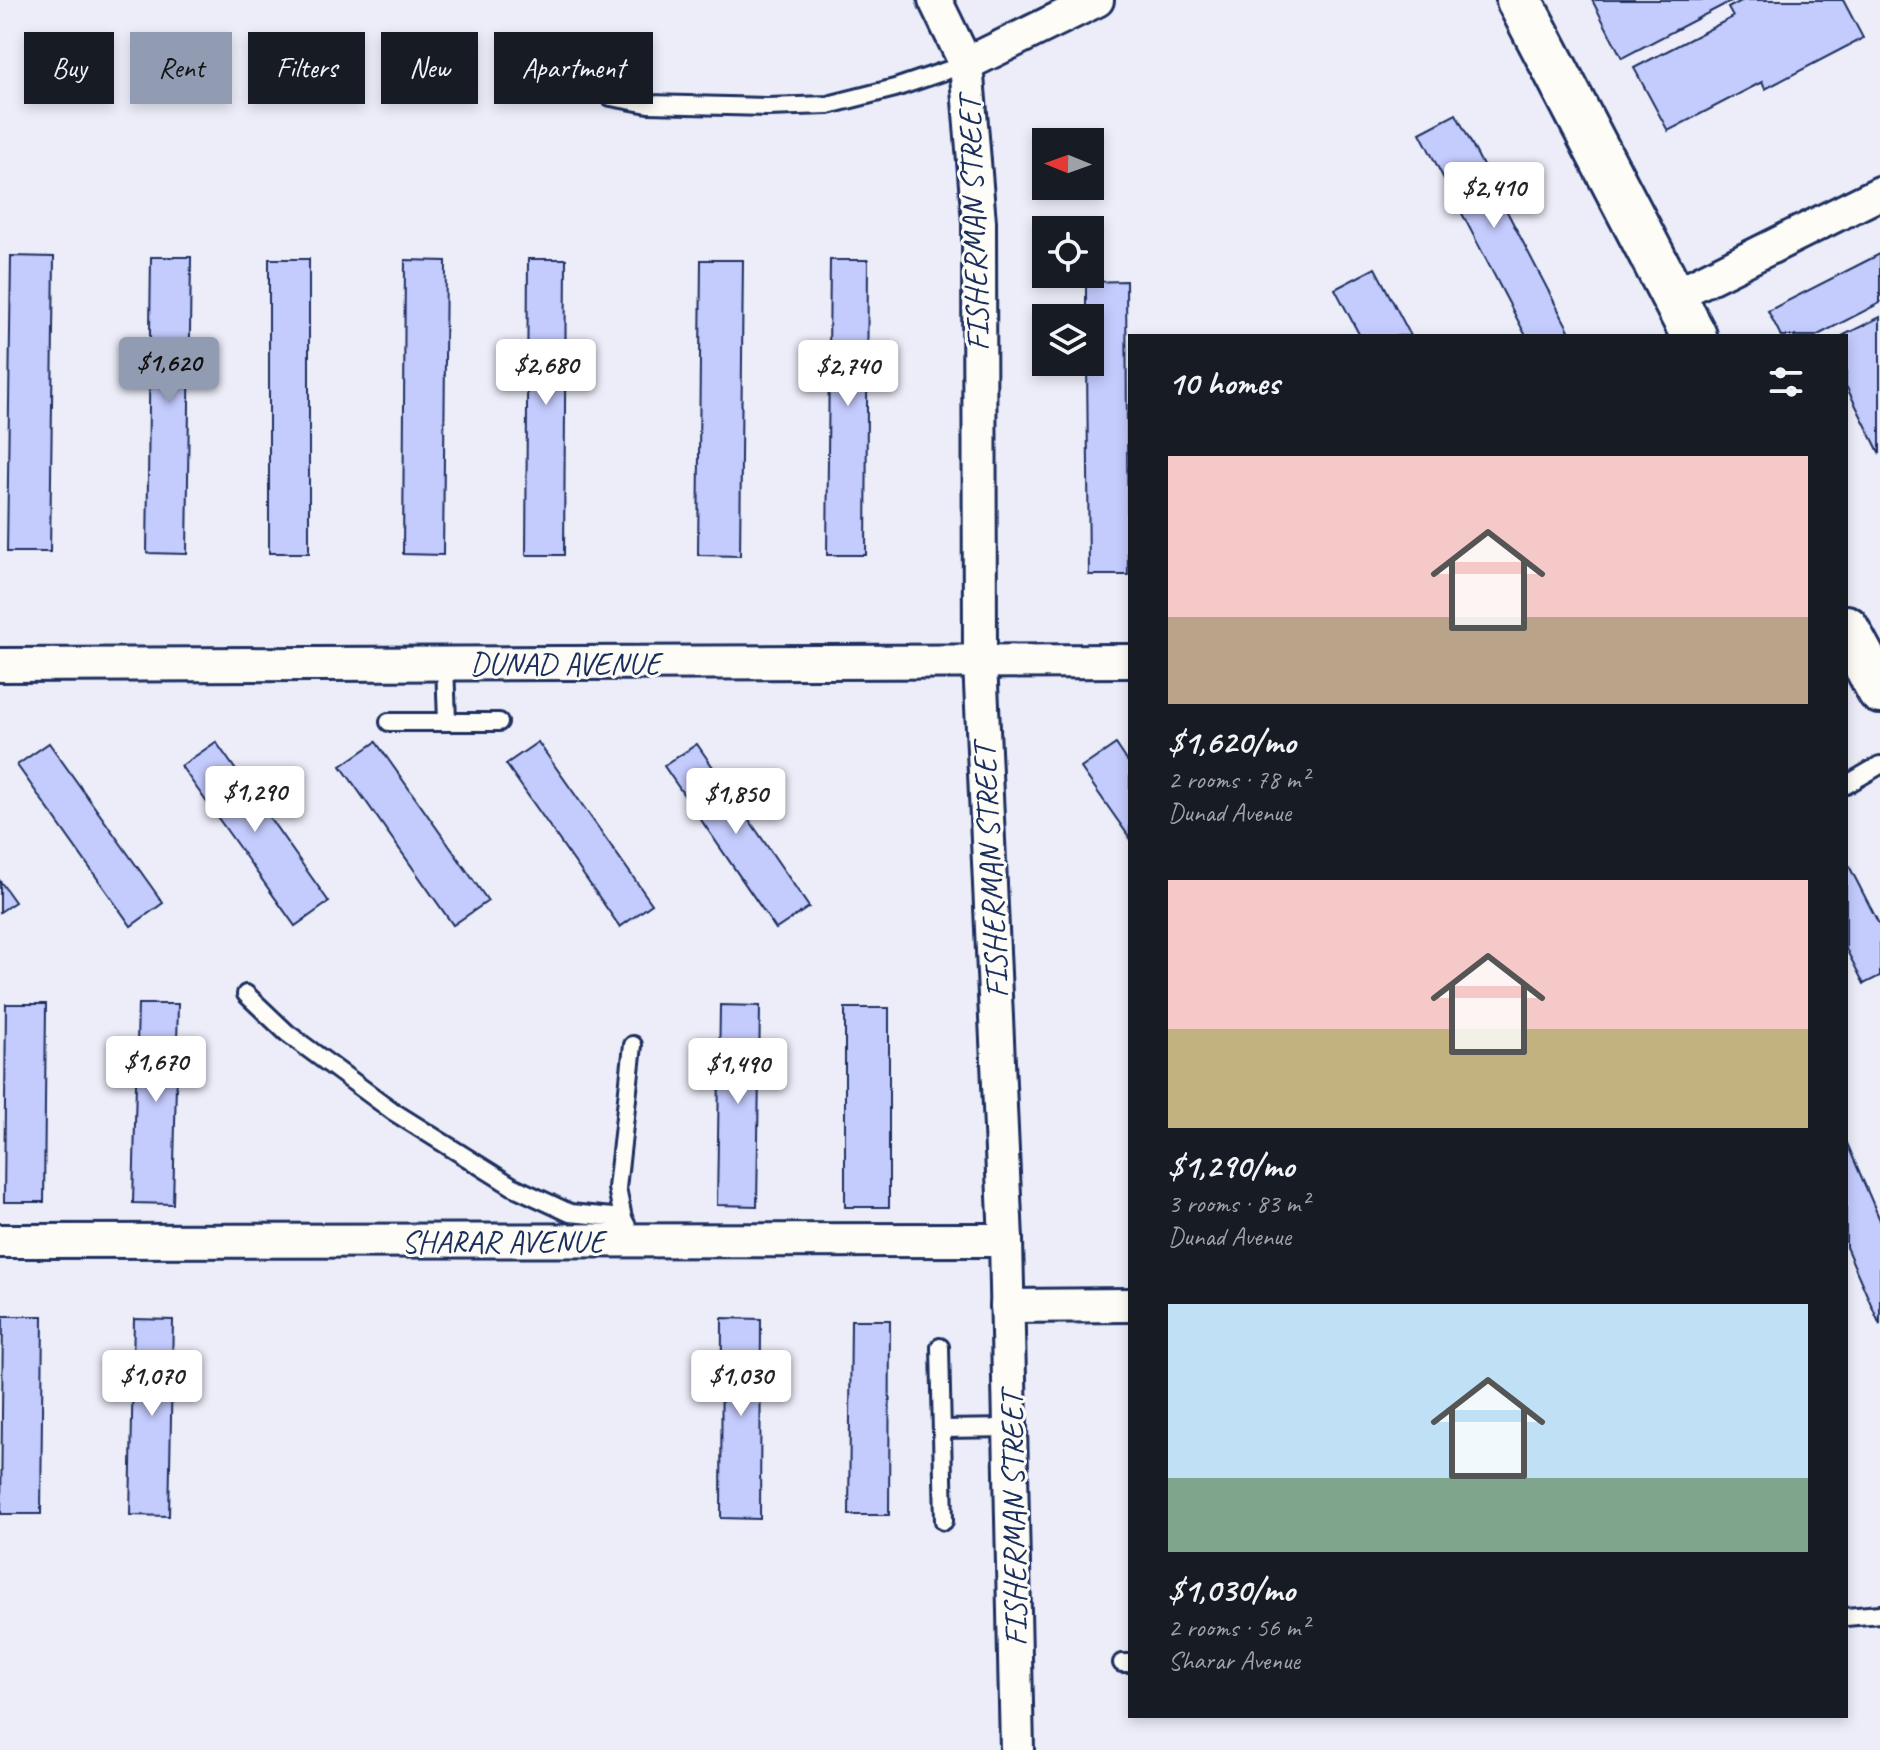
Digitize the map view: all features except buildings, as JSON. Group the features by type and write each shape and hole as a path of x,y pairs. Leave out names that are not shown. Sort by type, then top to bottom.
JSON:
{"street":[{"name":"FISHERMAN STREET","path":"935,0 966,64 979,222 980,662 1006,1240 1017,1750"},
{"path":"966,64 1097,0"},
{"path":"1519,0 1693,334"},
{"path":"1673,296 1880,193"},
{"path":"1848,632 1880,691"},
{"name":"DUNAD AVENUE","path":"0,665 1128,661"},
{"name":"SHARAR AVENUE","path":"0,1241 629,1230 1006,1240"},
{"path":"1007,1306 1128,1305"}],"lane":[{"path":"648,104 828,105 895,88 966,64"},
{"path":"445,663 447,722"},
{"path":"389,722 499,722"},
{"path":"1848,784 1880,765"},
{"path":"246,994 287,1033 394,1112 512,1186 570,1213 629,1230"},
{"path":"629,1230 617,1188 633,1045"},
{"path":"940,1347 944,1521"},
{"path":"942,1429 1012,1428"},
{"path":"1848,1617 1880,1614"}]}
